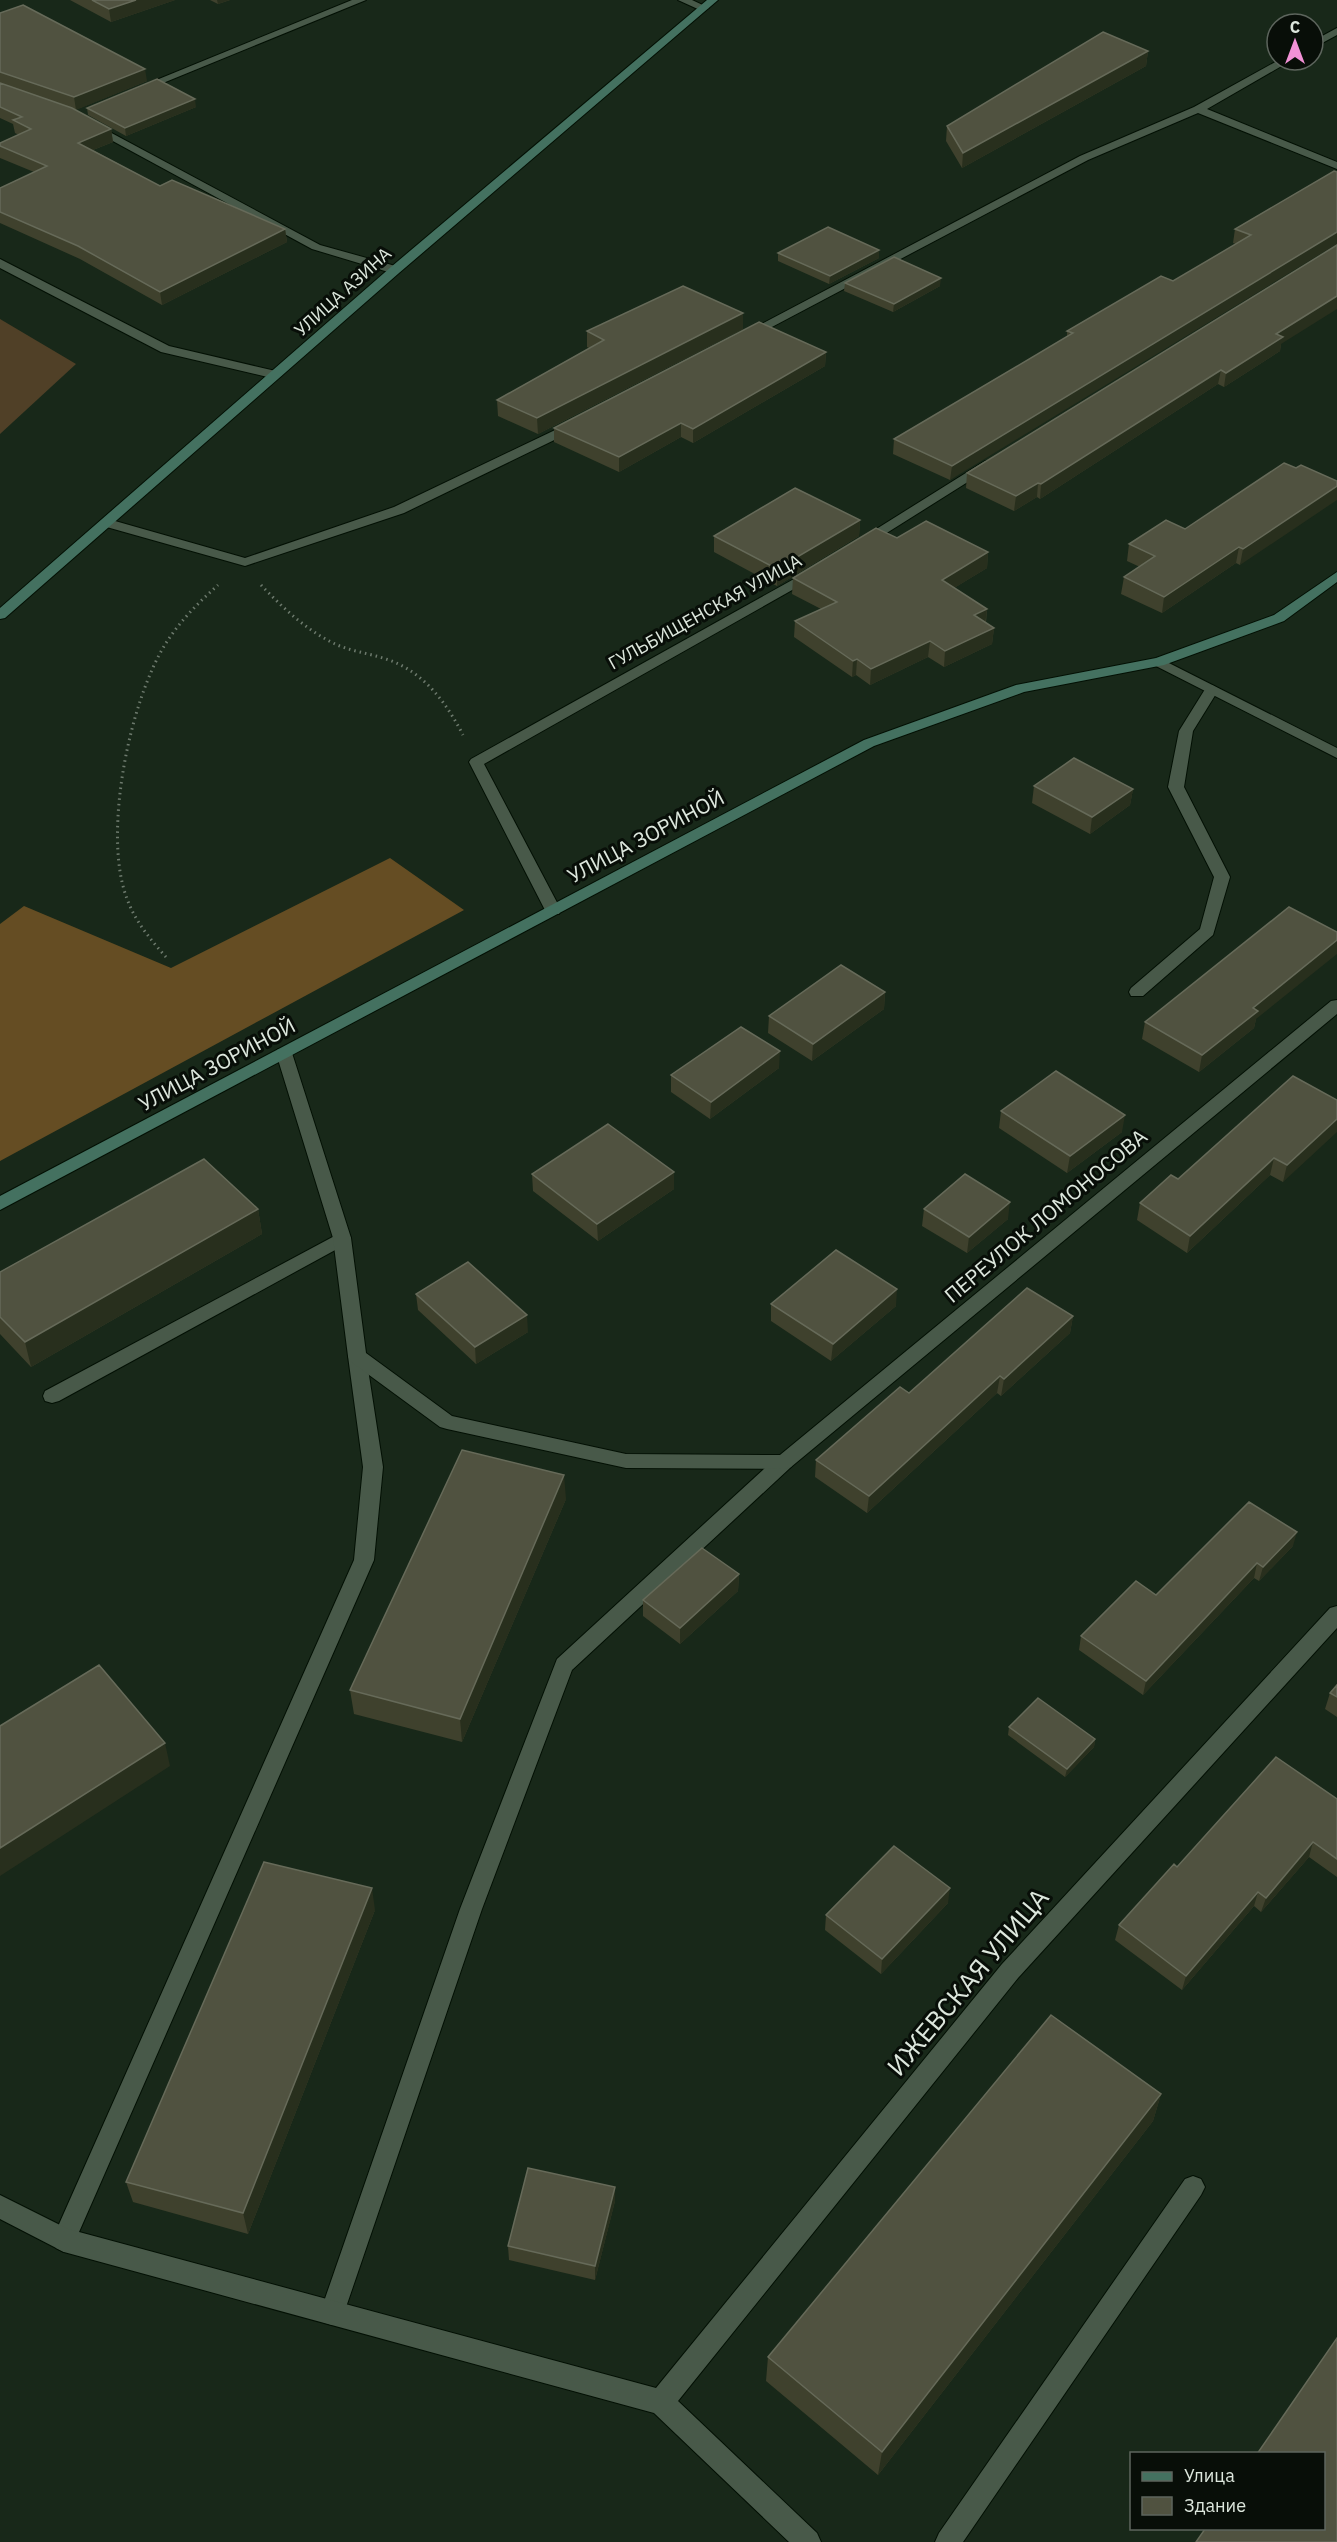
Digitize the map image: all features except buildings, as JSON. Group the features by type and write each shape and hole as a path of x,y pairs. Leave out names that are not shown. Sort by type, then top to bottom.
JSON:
{"main road":[{"name":"УЛИЦА АЗИНА","path":"0,615 395,270 708,4"},
{"name":"УЛИЦА ЗОРИНОЙ","path":"0,1204 869,743 1021,688 1159,662 1278,618 1337,576"}],"street":[{"path":"129,93 361,0"},
{"path":"683,0 708,4"},
{"path":"734,341 1084,158 1198,109 1265,72"},
{"path":"1198,109 1337,166"},
{"path":"84,121 316,247 395,270"},
{"path":"0,263 165,349 276,375"},
{"path":"108,523 245,562 399,510 585,419"},
{"path":"846,552 1001,455"},
{"name":"ГУЛЬБИЩЕНСКАЯ УЛИЦА","path":"476,762 826,564"},
{"path":"1159,662 1337,754"},
{"path":"1137,992 1207,931 1222,877 1176,787 1186,731 1212,689"},
{"path":"476,762 554,910"},
{"name":"ПЕРЕУЛОК ЛОМОНОСОВА","path":"332,2313 471,1908 564,1665 784,1462 1337,1005"},
{"path":"64,2240 364,1560 373,1467 342,1238 284,1053"},
{"path":"52,1396 342,1238"},
{"path":"357,1356 447,1422 626,1461 784,1462"},
{"name":"ИЖЕВСКАЯ УЛИЦА","path":"661,2402 1010,1971 1337,1614"},
{"path":"948,2542 1193,2187"},
{"path":"0,2206 64,2240 661,2402 808,2542"}],"path":[{"path":"166,957 141,929 123,888 118,825 125,760 141,696 165,644 201,600 245,562 262,586 291,615 335,644 393,661 427,683 453,714 476,762"}],"shaded area":[{"path":"0,319 76,364 0,434"},
{"path":"390,858 464,910 0,1161 0,924 24,906 171,968"}]}
